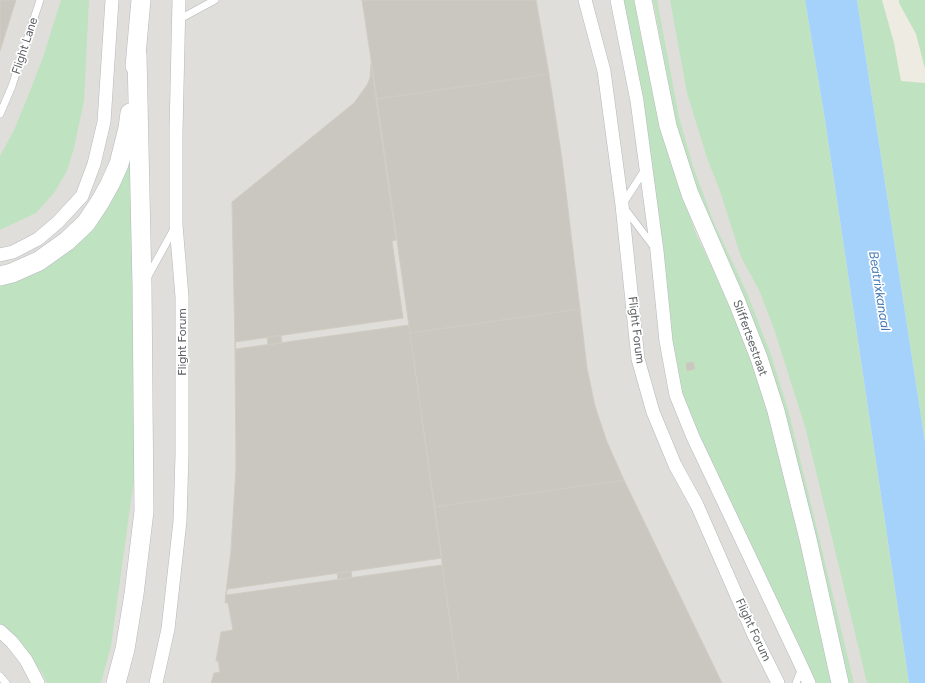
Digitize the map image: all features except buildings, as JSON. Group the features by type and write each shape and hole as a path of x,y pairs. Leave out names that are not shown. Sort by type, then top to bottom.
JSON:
{"main road":[{"path":"0,276 12,273 39,261 77,233 94,212 110,184 119,164 128,128 137,54 141,0"},
{"path":"117,683 134,594 144,511 142,286 137,54"}],"street":[{"path":"0,255 23,247 38,239 58,222 82,196 94,164 104,122 112,0"},
{"name":"Flight Forum","path":"156,683 168,629 180,521 182,454 182,297 176,225 176,132 179,0"},
{"name":"Flight Forum","path":"585,0 604,71 622,205 638,359 653,412 675,465 697,505 753,633 778,683"},
{"path":"617,0 637,101 657,251 666,341 676,395 699,451 808,683"},
{"name":"Sliffertsestraat","path":"643,0 668,126 675,148 690,194 738,302 759,358 776,411 808,539 840,683"},
{"path":"0,631 12,642 26,660 38,683"}],"lane":[{"name":"Flight Lane","path":"0,114 12,86 40,0"},
{"path":"178,20 215,0"},
{"path":"646,168 622,205 657,251"},
{"path":"142,286 176,225"},
{"path":"796,683 802,668"},
{"path":"0,676 6,683"}],"shaded area":[{"path":"0,0 672,0 789,359 875,683 0,683"}],"green space":[{"path":"61,0 89,0 84,101 74,148 67,171 54,193 36,213 0,230 0,156 14,130 28,96 43,57"},
{"path":"622,0 635,0 639,28 661,125 674,171 696,234 733,310 766,403 834,683 814,683 697,436 679,383 670,328 663,242 656,226"},
{"path":"653,0 657,0 679,117 693,166 714,223 747,293 770,352 789,413 854,683 849,683 798,464 771,369 743,295 711,225 689,167 675,119"},
{"path":"670,0 805,0 825,120 909,683 867,683 806,430 774,329 759,290 741,257 719,188 708,161 687,93"},
{"path":"857,0 882,0 894,43 901,81 925,83 925,442"},
{"path":"899,0 925,0 925,69 916,34 899,3"},
{"path":"134,136 134,479 111,646 101,683 47,683 26,650 0,625 0,283 60,257"}],"water":[{"name":"Beatrixkanaal","path":"805,0 857,0 925,442 925,683 909,683 825,120"}]}
